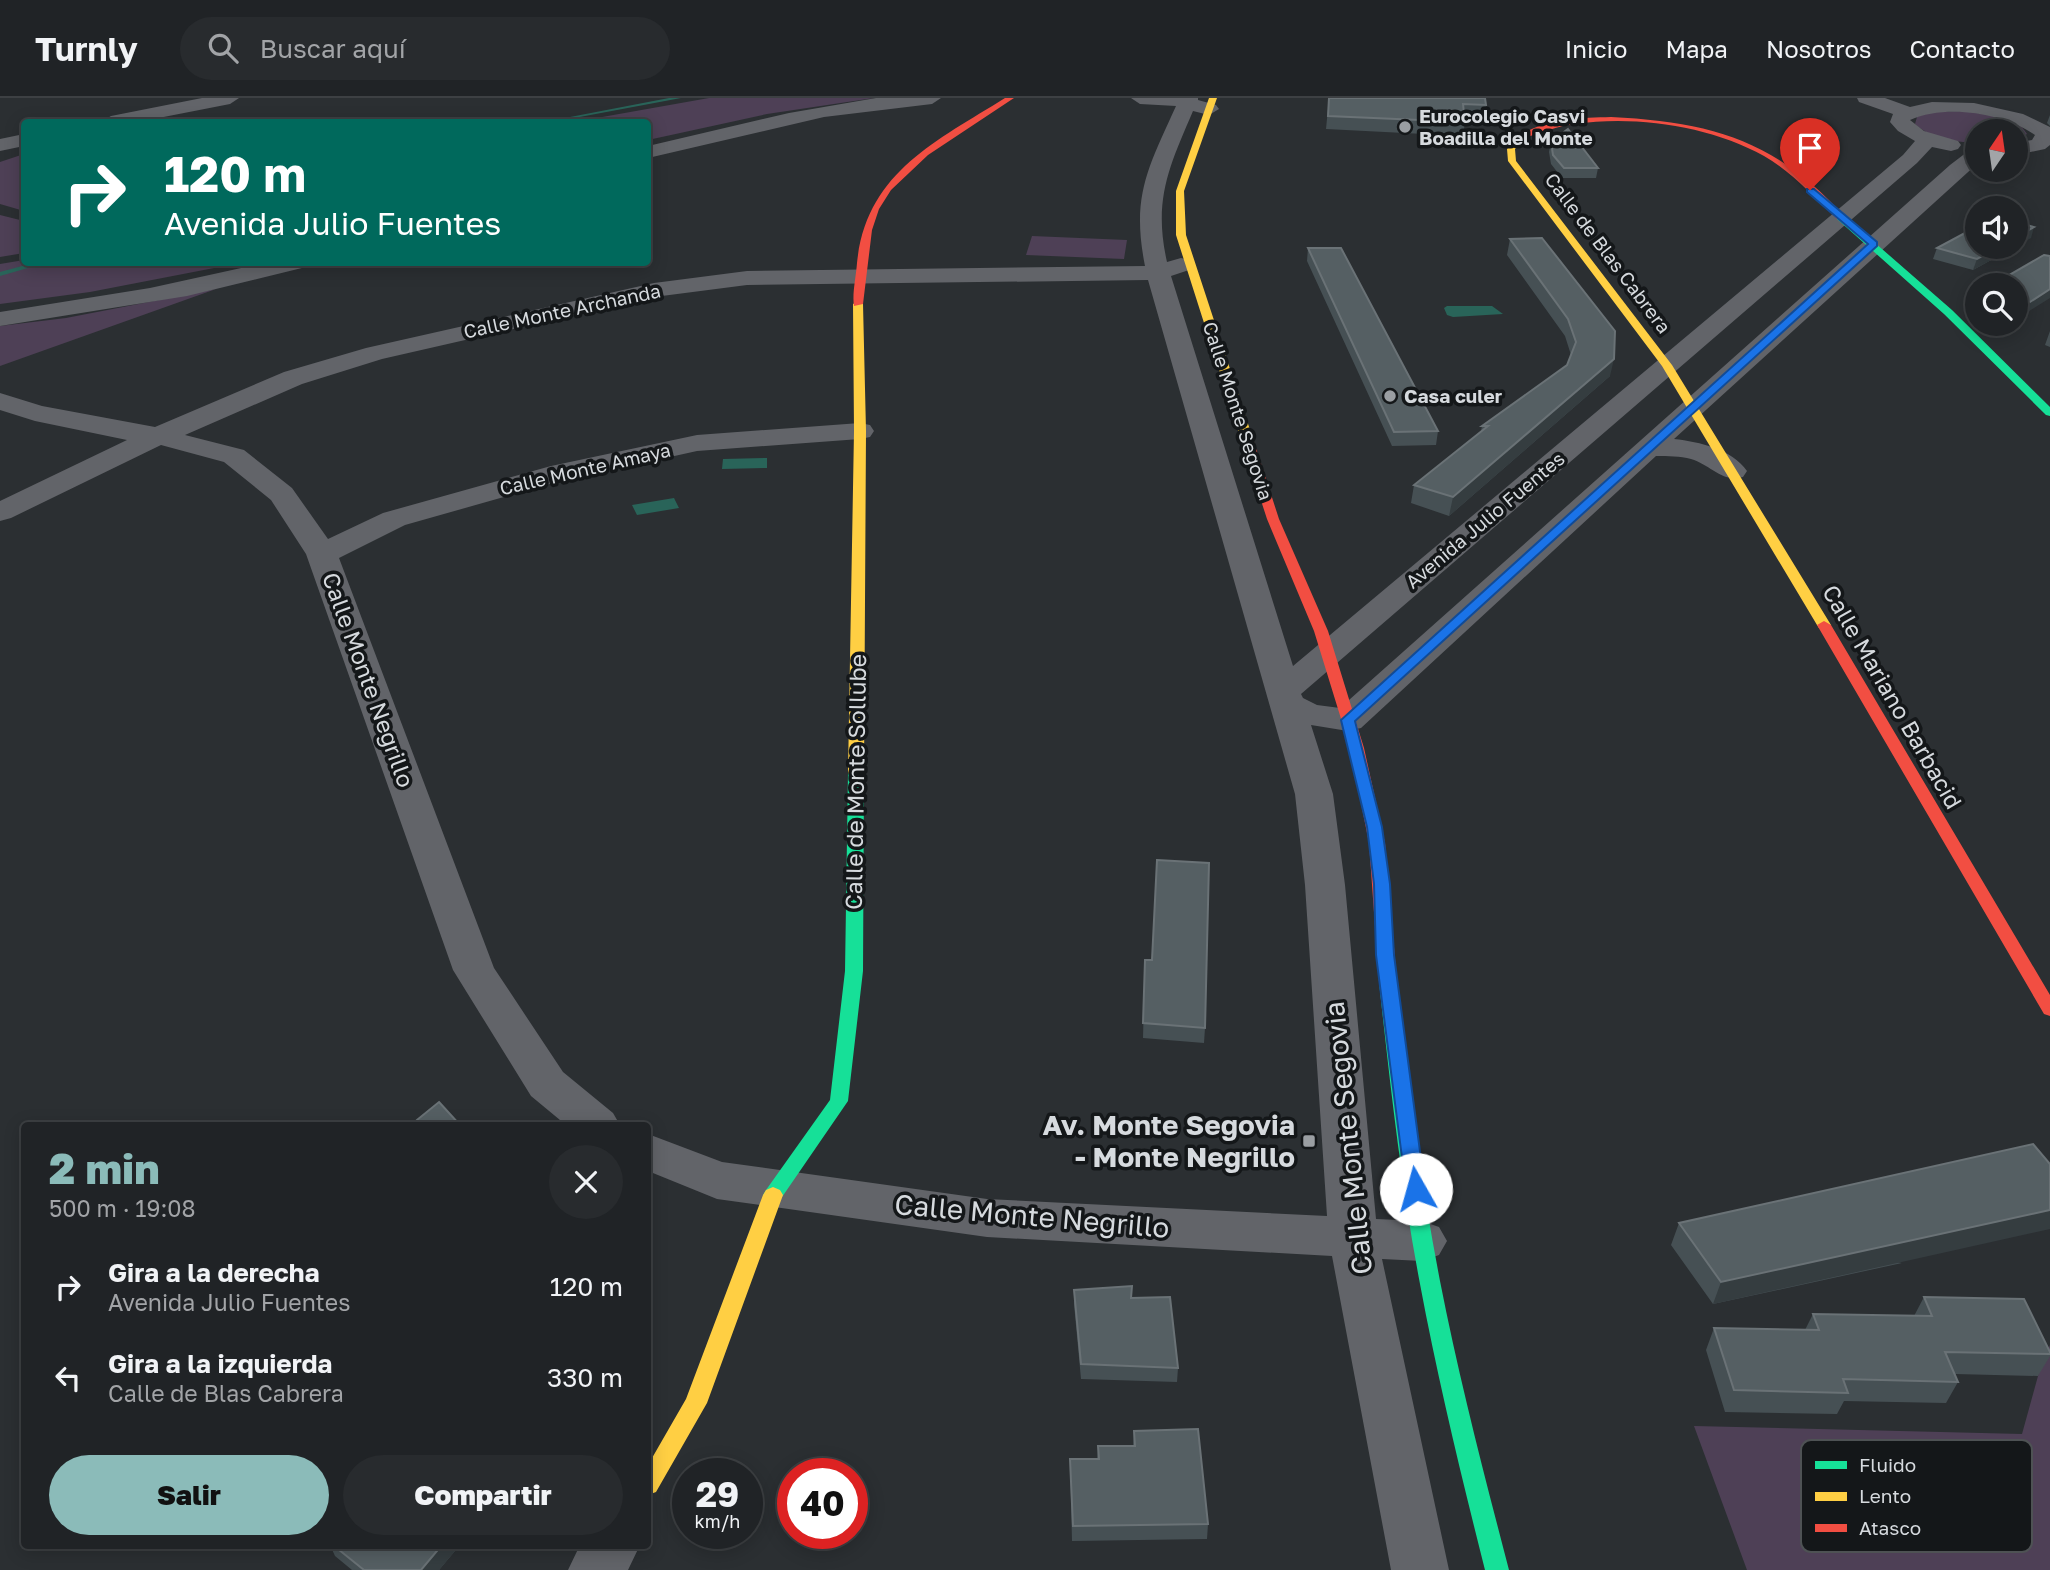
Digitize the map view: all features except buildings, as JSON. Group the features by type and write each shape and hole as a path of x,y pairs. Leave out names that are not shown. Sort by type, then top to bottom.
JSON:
{"street":[{"path":"126,119 230,98"},
{"path":"651,151 794,119 895,100 932,98"},
{"name":"Calle de Monte Sollube","path":"651,1480 696,1403 775,1189 839,1101 852,984 860,431 858,303 867,227 890,183 917,160 1010,98"},
{"path":"1140,98 1184,99 1211,104"},
{"path":"1866,98 1906,105 1960,104 2019,118 2045,133 2044,154"},
{"path":"2019,118 2028,98"},
{"name":"Calle Monte Segovia","path":"1184,99 1152,191 1149,218 1158,273 1314,794 1325,885 1353,1239 1420,1570"},
{"name":"Calle Monte Segovia","path":"1211,104 1180,191 1180,224 1189,262 1273,519 1295,563 1329,652 1374,827 1382,884 1385,955 1423,1241 1446,1359 1497,1570"},
{"path":"1906,105 1900,122 1905,128 1928,139 1965,148"},
{"path":"2019,118 2050,115"},
{"name":"Calle de Blas Cabrera","path":"1692,408 1676,358 1512,161 1511,149 1514,143 1538,129 1580,121 1633,121 1688,127 1722,135 1763,151 1840,217 1868,249 2017,378 2050,413"},
{"name":"Avenida Julio Fuentes","path":"1287,698 1329,652 1814,241 1928,139"},
{"path":"0,145 21,141"},
{"path":"1287,698 1308,714 1348,720 1965,163"},
{"path":"1810,190 1849,196 1867,195"},
{"path":"1814,241 1835,241 1868,249"},
{"name":"Calle Monte Archanda","path":"0,512 158,436 293,378 375,353 653,290 747,278 1158,273 1189,262"},
{"path":"0,318 94,305 254,275 284,266"},
{"name":"Calle Monte Archanda","path":"1158,273 1197,286"},
{"path":"1676,358 1688,358 1703,365 1723,368 1739,364"},
{"name":"Calle Monte Negrillo","path":"0,401 35,413 103,428 158,436 234,456 282,494 322,554 474,971 547,1084 593,1122"},
{"name":"Calle Mariano Barbacid","path":"1692,408 1733,471 2050,1010"},
{"name":"Calle Monte Amaya","path":"322,554 394,519 551,475 697,443 860,431"},
{"path":"1648,448 1671,446 1698,450 1720,459 1733,471"},
{"name":"Calle Monte Negrillo","path":"651,1153 717,1180 987,1218 1423,1241"},
{"path":"597,1570 609,1549"}],"shaded area":[{"path":"709,98 874,98 767,114 651,139 651,119 591,119"},
{"path":"1962,111 2007,119 1965,119 1965,142 1936,136 1915,124 1917,117 1930,112"},
{"path":"21,155 21,210 0,204 0,162"},
{"path":"0,215 21,220 21,254 0,257"},
{"path":"1032,236 1127,240 1124,259 1026,255"},
{"path":"21,260 21,266 224,266 90,292 0,304 0,264"},
{"path":"216,289 0,366 0,326 66,318"},
{"path":"1492,306 1503,314 1453,317 1447,315 1444,308"},
{"path":"767,458 767,468 722,469 723,459"},
{"path":"674,498 679,508 637,515 632,505"},
{"path":"2050,1345 2050,1570 1747,1570 1694,1426 2022,1434 2038,1376"}],"waterway":[{"path":"563,119 678,98"},
{"path":"0,274 31,266"}],"traffic: fast":[{"path":"1840,217 1948,312 2050,413"},
{"path":"773,1195 839,1101 854,971 856,773"},
{"path":"1388,982 1422,1238 1458,1416 1497,1570"}],"traffic: slow":[{"path":"1213,98 1180,191 1181,235 1247,439"},
{"path":"1524,136 1511,149 1512,161 1667,365 1824,625"},
{"path":"856,773 860,431 858,304"},
{"path":"651,1480 696,1403 773,1195"}],"traffic: jam":[{"path":"858,304 867,230 875,209 888,189 925,153 1010,98"},
{"path":"1524,136 1548,126 1611,119 1646,121 1714,133 1767,154 1796,176 1840,217"},
{"path":"1247,439 1273,519 1321,631 1357,748 1377,843 1388,982"},
{"path":"1824,625 2050,1010"}],"place":[{"name":"Eurocolegio Casvi Boadilla del Monte","path":"1405,127"},
{"name":"Casa culer","path":"1390,396"},
{"name":"Av. Monte Segovia - Monte Negrillo","path":"1309,1141"}],"route":[{"path":"1416,1189 1385,955 1382,884 1374,827 1348,720 1874,244 1810,190"}]}
